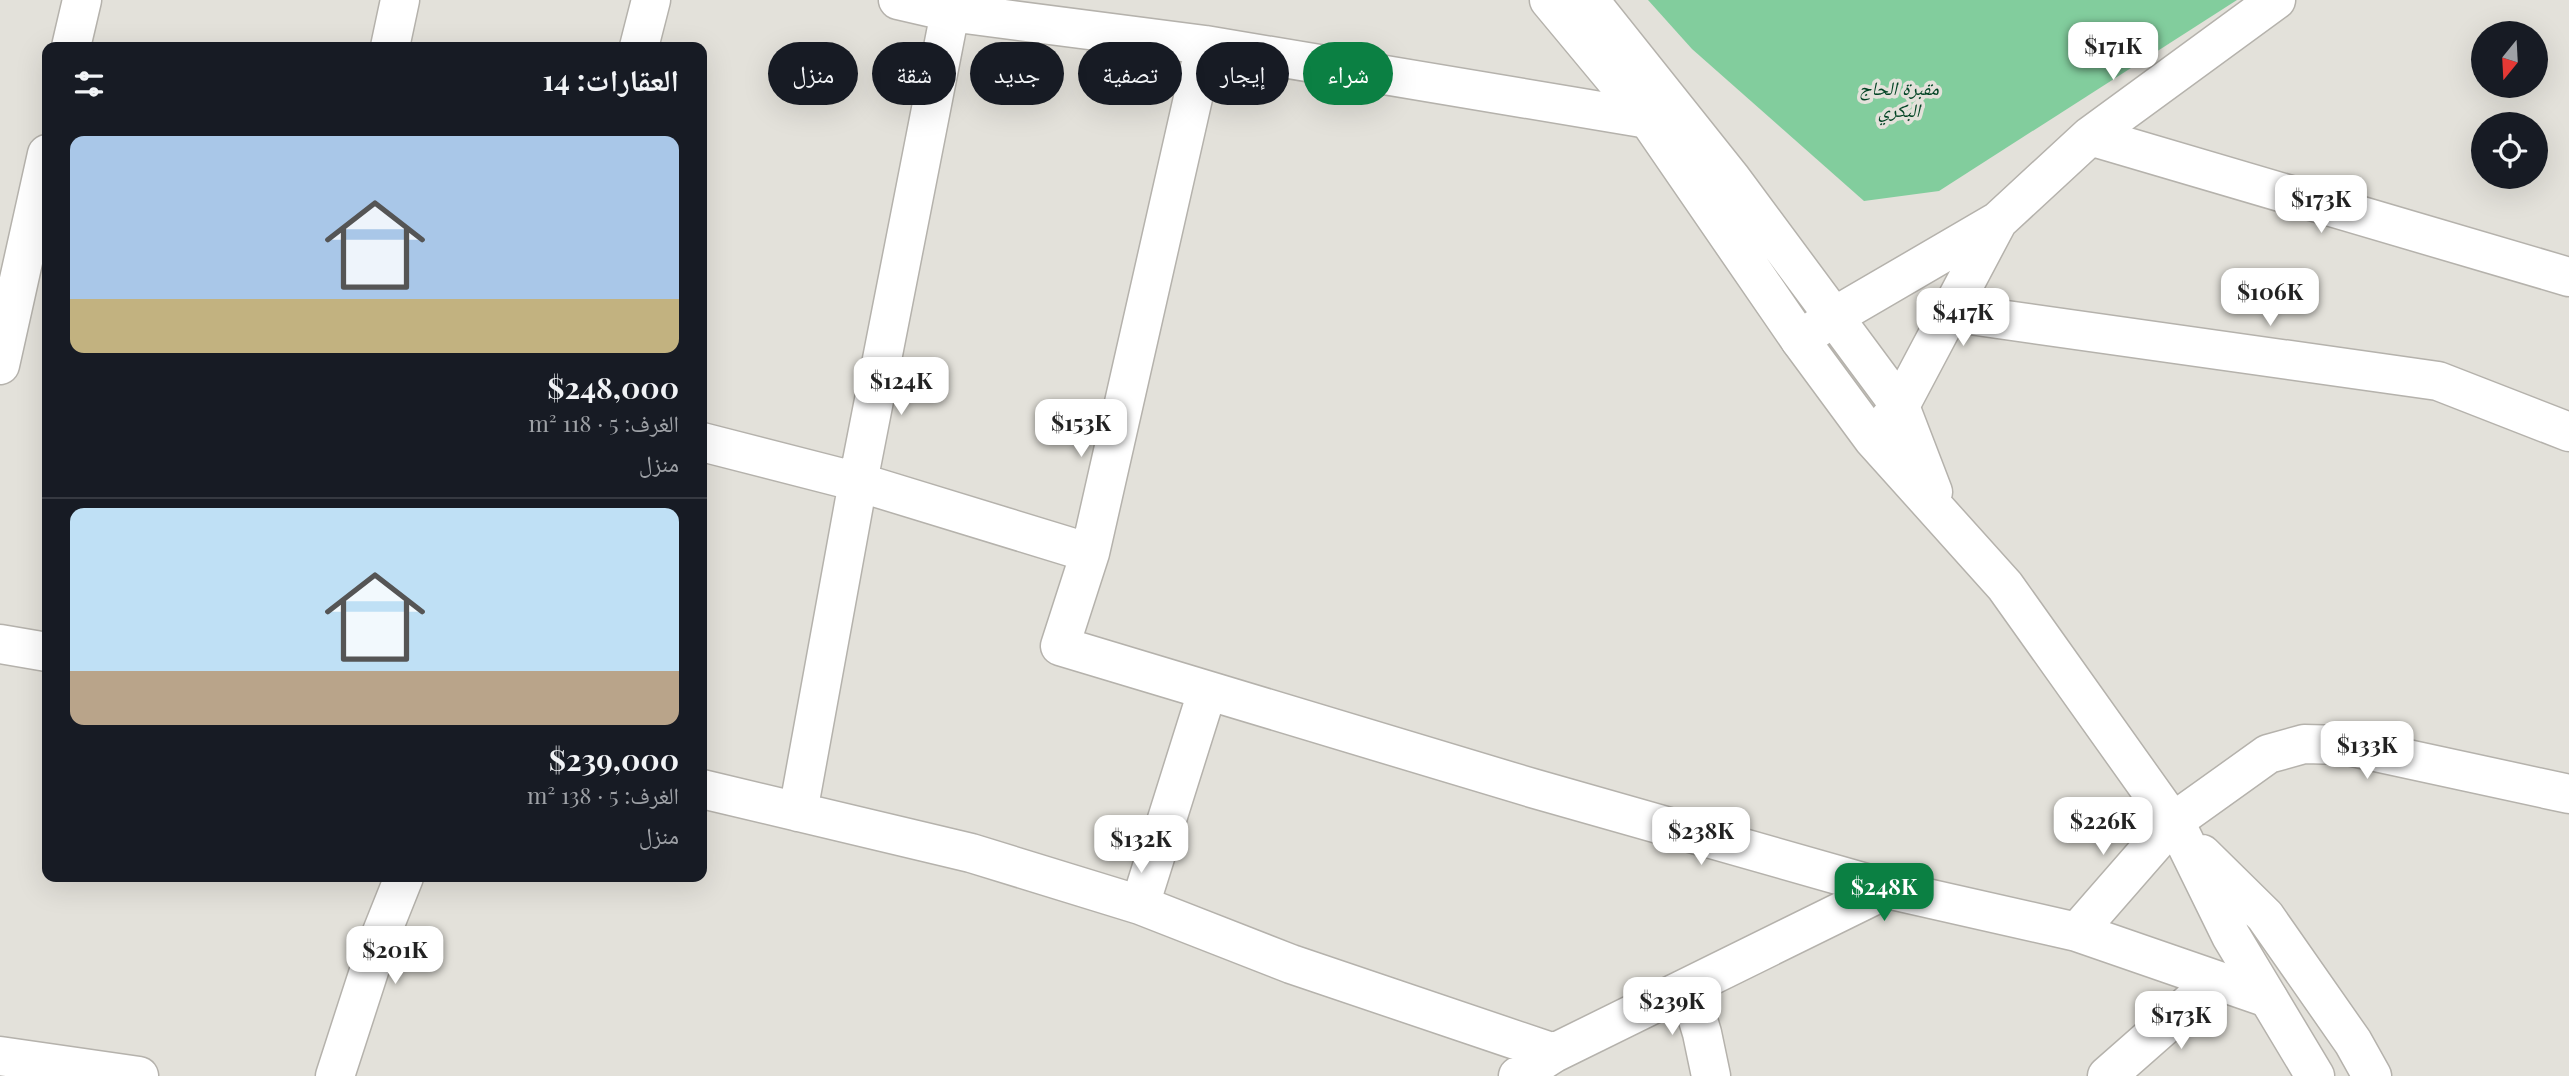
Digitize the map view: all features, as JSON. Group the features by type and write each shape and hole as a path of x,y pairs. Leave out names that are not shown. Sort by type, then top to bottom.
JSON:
{"street":[{"path":"72,42 82,0"},
{"path":"391,42 400,0"},
{"path":"640,42 651,0"},
{"path":"898,0 950,12 1196,43"},
{"path":"1549,0 1648,119 1800,340 1873,439 2005,586 2176,827 2231,936 2315,1076"},
{"path":"1589,0 1731,177 1900,406 1942,514"},
{"path":"1800,340 1835,316 1998,221 2090,136 2276,0"},
{"path":"798,812 858,482 950,12"},
{"path":"1289,58 1648,119"},
{"path":"1196,84 1090,553 1060,646 1532,788 1887,889 2077,932 2268,998"},
{"path":"2090,136 2569,277"},
{"path":"0,365 42,176"},
{"path":"1873,439 1900,406 1998,221"},
{"path":"1949,312 2438,381 2569,432"},
{"path":"707,443 858,482 1090,553"},
{"path":"0,644 42,651"},
{"path":"1140,905 1207,692"},
{"path":"2077,932 2176,827 2267,754 2304,744 2343,746 2569,794"},
{"path":"707,790 971,853 1140,905 1291,964 1554,1053"},
{"path":"2176,827 2264,916 2353,1042 2372,1076"},
{"path":"335,1076 380,937 402,882"},
{"path":"1518,1076 1554,1053 1887,889"},
{"path":"2107,1076 2215,981"},
{"path":"1688,987 1711,1076"},
{"path":"0,1056 139,1076"}],"green space":[{"name":"مقبرة الحاج البكري","path":"1648,0 2237,0 1939,191 1864,201 1692,49"}]}
